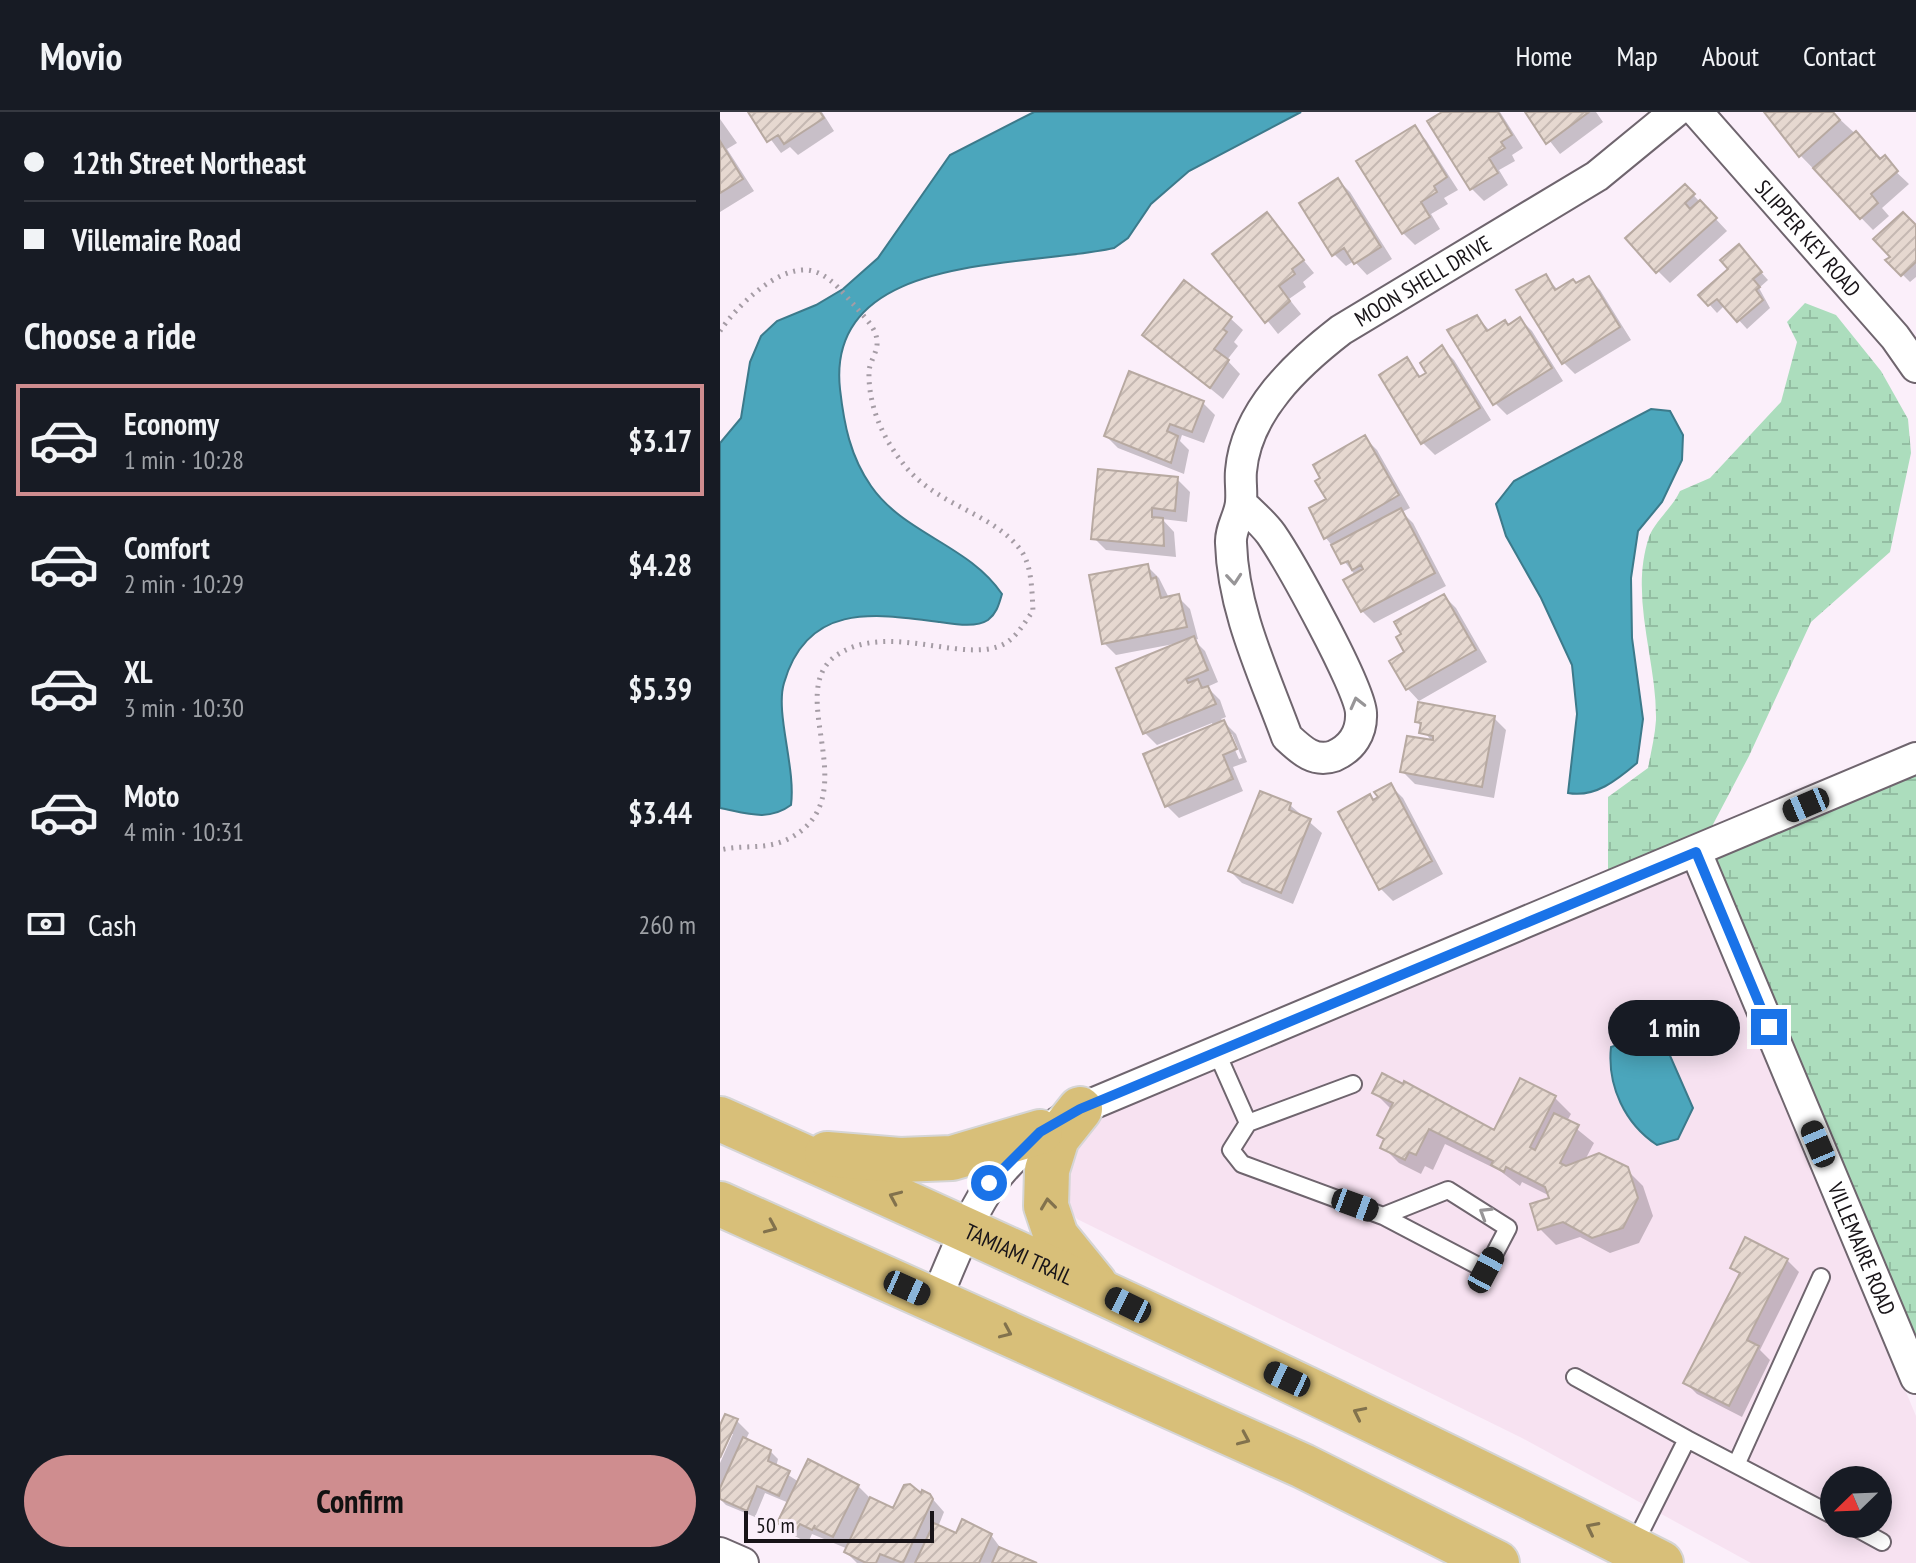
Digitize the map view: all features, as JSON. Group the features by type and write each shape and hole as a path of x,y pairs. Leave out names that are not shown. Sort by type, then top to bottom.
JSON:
{"main road":[{"path":"1080,1109 1057,1138 1047,1170 1046,1206 1056,1236 1102,1292"},
{"name":"TAMIAMI TRAIL","path":"720,1119 1102,1292 1647,1556"},
{"path":"793,1151 900,1160 952,1158 1040,1132"},
{"path":"720,1204 1303,1466 1497,1563"}],"street":[{"name":"MOON SHELL DRIVE","path":"1241,503 1270,534 1351,678 1361,711 1359,734 1345,751 1324,759 1304,754 1287,737 1235,594 1230,539 1241,503 1241,470 1249,436 1288,376 1313,351 1341,330 1597,176 1675,112"},
{"name":"SLIPPER KEY ROAD","path":"1697,112 1895,337 1916,367"},
{"path":"935,1301 989,1183 1040,1132 1080,1109 1916,758"},
{"name":"VILLEMAIRE ROAD","path":"1696,852 1916,1378"},
{"path":"720,1553 743,1563"}],"lane":[{"path":"1216,1051 1248,1123"},
{"path":"1353,1084 1248,1123 1231,1150 1242,1164 1383,1216 1486,1270 1508,1228 1448,1190 1383,1216"},
{"path":"1737,1463 1821,1277"},
{"path":"1575,1377 1820,1508"},
{"path":"1647,1556 1687,1439"},
{"path":"1875,1538 1882,1542"}],"path":[{"path":"720,331 735,308 759,289 787,275 807,270 832,281 870,325 877,341 869,370 875,418 906,467 944,501 998,527 1023,553 1033,611 1009,642 973,651 906,640 871,642 837,655 823,672 818,701 825,798 815,819 791,838 762,848 720,850"}],"shaded area":[{"path":"1688,869 1916,1416 1916,1563 1751,1563 1522,1438 1077,1219 1061,1198 1061,1171 1089,1120"}],"green space":[{"path":"1805,303 1836,315 1881,371 1908,419 1911,453 1890,552 1811,622 1749,756 1709,832 1608,874 1608,797 1648,768 1655,726 1655,697 1642,582 1649,537 1680,491 1710,478 1781,402 1797,342 1787,322"},
{"path":"1916,772 1916,1340 1715,858"}],"water":[{"path":"1034,112 1301,112 1189,171 1151,204 1128,238 1114,248 938,274 897,289 864,312 844,344 840,389 846,427 858,463 871,486 885,502 972,563 1002,594 994,614 977,624 867,616 826,626 809,638 795,657 782,695 791,775 791,805 765,815 720,808 720,443 741,418 750,362 761,336 777,321 816,305 843,289 878,258 950,155"},
{"path":"1651,409 1670,411 1683,435 1682,460 1662,502 1638,531 1631,578 1632,638 1643,719 1637,763 1596,790 1568,793 1577,714 1572,665 1541,598 1506,536 1496,504 1514,481"},
{"path":"1632,1040 1664,1042 1693,1108 1678,1139 1657,1145 1636,1126 1620,1103 1612,1076 1611,1047"}],"building":[{"path":"748,112 820,112 824,118 784,144 778,135 767,142"},
{"path":"1442,112 1498,112 1512,135 1501,142 1505,148 1489,158 1498,173 1470,190 1427,121"},
{"path":"1525,112 1589,112 1546,144"},
{"path":"1764,112 1833,112 1840,120 1799,157"},
{"path":"1415,125 1447,177 1434,186 1437,192 1421,202 1430,217 1402,234 1356,161"},
{"path":"1856,131 1880,159 1885,155 1898,171 1871,194 1878,203 1860,219 1813,168"},
{"path":"720,141 743,179 720,193"},
{"path":"1338,178 1381,247 1354,264 1344,248 1332,256 1299,203"},
{"path":"1685,184 1695,194 1685,203 1690,209 1700,200 1717,218 1656,273 1625,238"},
{"path":"1267,212 1304,260 1292,269 1295,274 1279,286 1290,301 1265,323 1212,254"},
{"path":"1903,212 1916,225 1916,262 1901,276 1885,260 1890,257 1873,239"},
{"path":"1739,244 1762,272 1753,279 1760,287 1756,290 1763,300 1737,322 1717,299 1708,306 1698,295 1728,269 1720,260"},
{"path":"1546,274 1555,290 1573,279 1576,283 1589,276 1620,327 1562,364 1516,290"},
{"path":"1184,280 1232,317 1223,329 1227,332 1214,349 1229,360 1210,388 1142,335"},
{"path":"1477,315 1487,331 1505,320 1508,325 1520,317 1552,368 1493,405 1447,330"},
{"path":"1442,345 1480,408 1421,444 1379,375 1407,357 1419,377 1426,373 1420,363"},
{"path":"1129,371 1204,401 1192,432 1170,424 1167,431 1178,436 1171,463 1104,436"},
{"path":"1365,435 1399,495 1324,539 1309,508 1326,499 1315,481 1320,478 1313,465"},
{"path":"1098,469 1178,477 1175,511 1152,508 1152,517 1163,518 1164,546 1091,539"},
{"path":"1401,508 1435,573 1361,612 1343,580 1363,569 1361,565 1352,570 1348,561 1341,564 1331,545"},
{"path":"1148,564 1151,579 1156,577 1161,598 1179,594 1187,627 1102,644 1089,575"},
{"path":"1444,594 1476,650 1406,690 1389,661 1404,652 1396,637 1401,634 1394,622"},
{"path":"1194,636 1208,670 1186,679 1188,683 1198,679 1202,688 1208,686 1216,704 1143,734 1116,668"},
{"path":"1418,702 1495,716 1482,787 1400,772 1407,736 1433,740 1433,736 1419,733 1421,723 1415,722"},
{"path":"1224,720 1237,749 1223,755 1233,779 1165,807 1143,754"},
{"path":"1391,783 1432,861 1379,890 1338,812 1370,794 1373,800 1378,797 1374,792"},
{"path":"1260,791 1291,803 1289,810 1311,819 1281,893 1228,871"},
{"path":"1382,1073 1403,1084 1404,1081 1494,1130 1520,1078 1556,1096 1530,1147 1535,1150 1554,1113 1579,1125 1560,1163 1566,1166 1599,1153 1628,1167 1638,1198 1623,1228 1592,1238 1563,1222 1538,1230 1530,1204 1549,1198 1545,1187 1506,1167 1504,1172 1491,1165 1493,1161 1429,1129 1416,1155 1409,1152 1405,1160 1380,1148 1384,1139 1377,1135 1393,1103 1372,1093"},
{"path":"1745,1237 1788,1259 1747,1340 1759,1346 1729,1406 1683,1383 1740,1273 1730,1268"},
{"path":"725,1414 738,1419 720,1458 720,1425"},
{"path":"743,1437 771,1450 768,1461 790,1471 779,1496 757,1486 747,1511 720,1499 720,1488"},
{"path":"808,1459 859,1485 833,1537 814,1528 815,1525 812,1530 800,1524 795,1532 777,1523"},
{"path":"910,1484 921,1493 922,1490 930,1494 933,1499 903,1563 880,1554 876,1563 866,1563 844,1552 870,1497 893,1508 904,1485"},
{"path":"962,1519 992,1534 979,1563 915,1563 934,1523 956,1533"},
{"path":"999,1547 1037,1563 992,1563"}],"route":[{"path":"989,1183 1010,1158 1040,1132 1080,1109 1696,852 1769,1027"}]}
